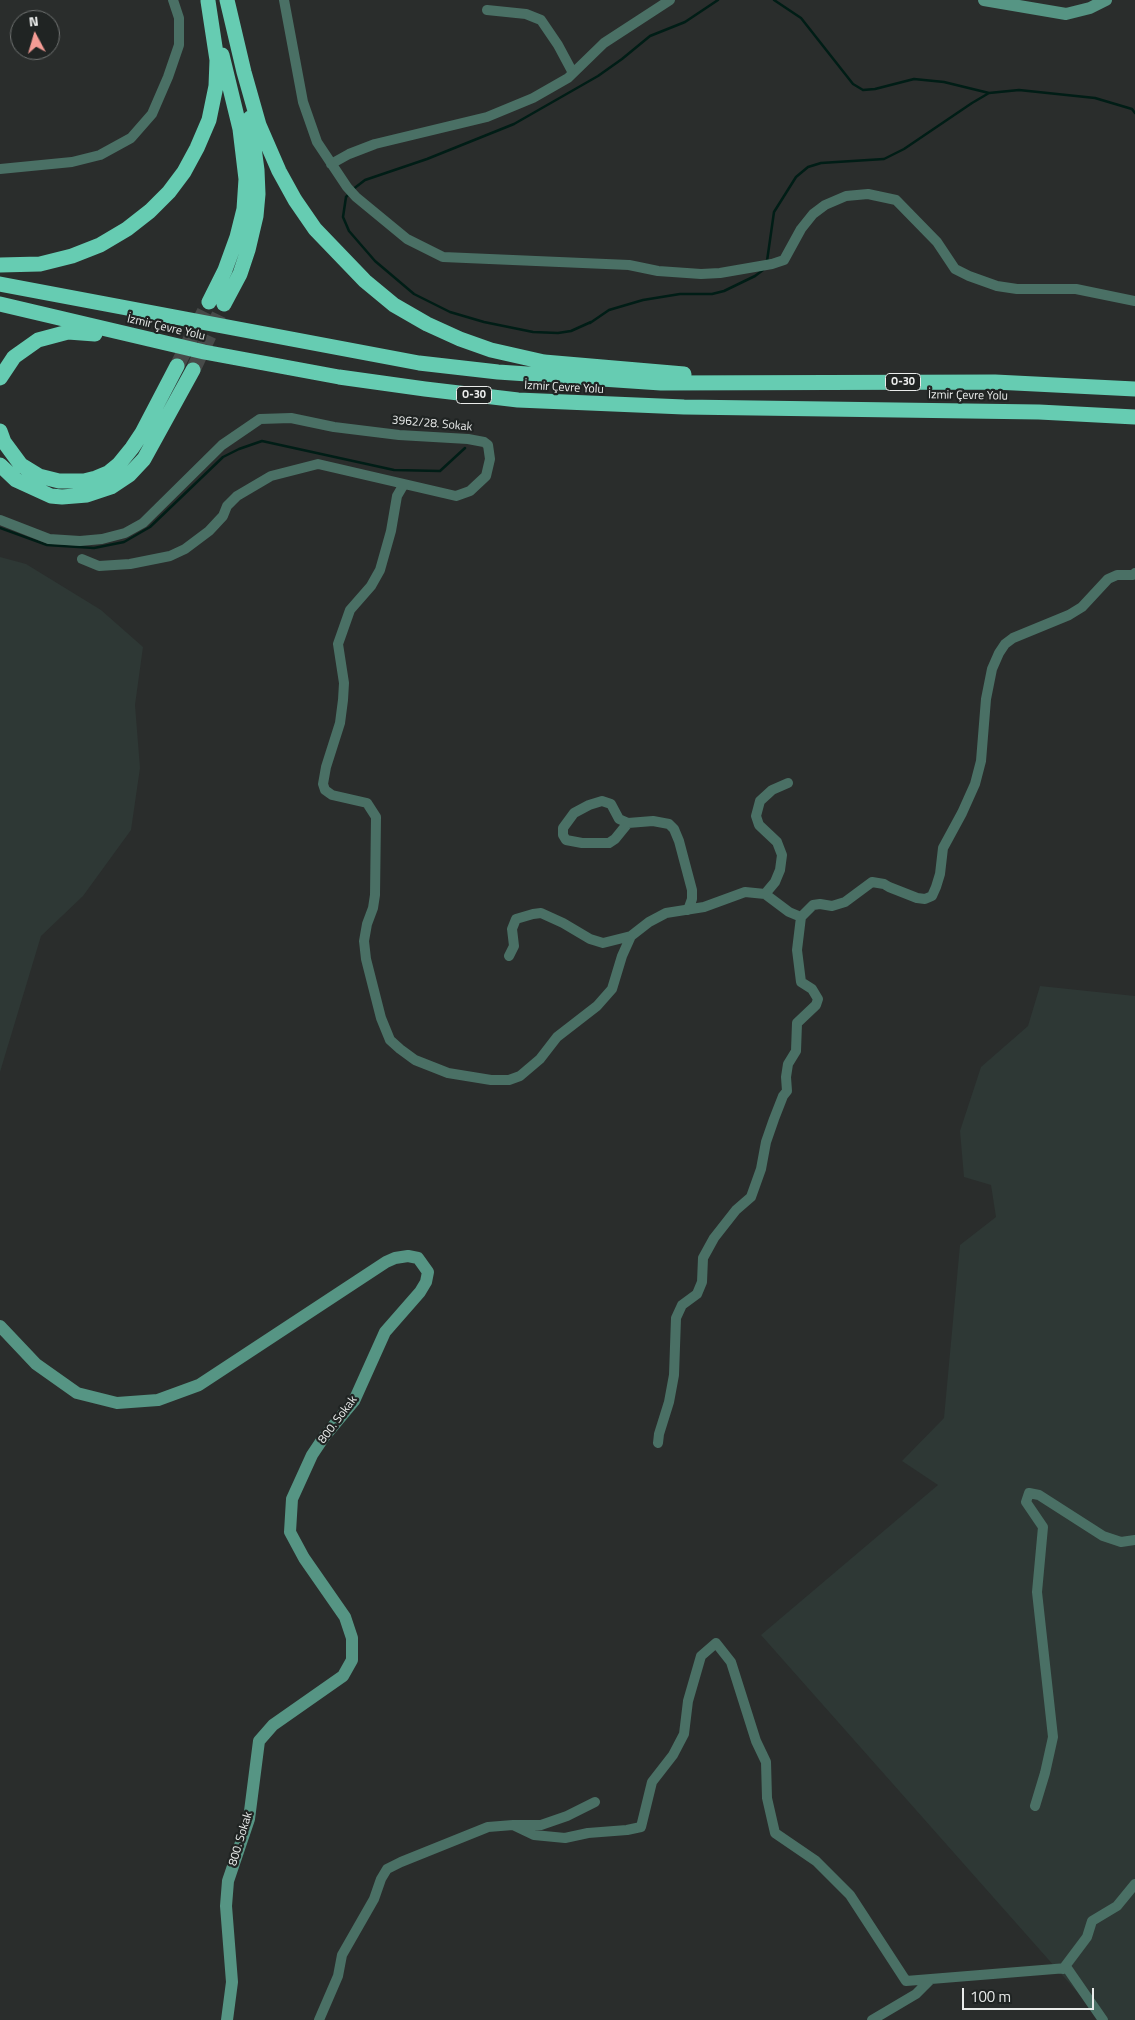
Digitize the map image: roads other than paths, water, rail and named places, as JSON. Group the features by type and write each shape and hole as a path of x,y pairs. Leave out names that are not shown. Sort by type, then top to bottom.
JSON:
{"highway":[{"path":"208,0 240,129 246,179 244,210 225,270 217,303 240,274 254,224 258,194 257,170 244,72"},
{"path":"0,265 40,264 72,256 100,245 127,229 150,212 169,192 184,172 200,141 209,120 216,86 217,60 208,0"},
{"path":"228,0 244,72 259,125 295,200 315,229 365,281 394,305 427,324 460,339 491,350 544,362 604,368 812,382"},
{"name":"İzmir Çevre Yolu","path":"0,284 419,363 498,372 643,382 994,382 1135,389"},
{"name":"İzmir Çevre Yolu","path":"0,304 204,352 339,377 425,390 518,400 684,407 1039,412 1135,417"},
{"path":"0,378 7,364 21,351 38,340 68,332 86,333 204,352"},
{"path":"0,431 4,442 21,465 39,476 59,481 84,481 96,478 108,473 119,464 132,448 178,366"},
{"path":"0,465 16,480 51,496 87,496 111,488 129,475 144,458 193,370"}],"main road":[{"path":"984,0 1066,14 1090,8 1106,0"},
{"name":"800. Sokak","path":"0,1326 36,1364 77,1393 117,1403 158,1400 199,1385 390,1260 408,1256 418,1258 428,1272 426,1282 420,1292 385,1332 362,1386 354,1400 324,1437 312,1456 292,1500 290,1532 304,1558 345,1616 352,1638 352,1660 343,1676 273,1725 259,1741 249,1819 228,1881 226,1906 232,1982 227,2020"}],"street":[{"path":"0,169 72,162 100,155 131,138 152,114 179,45 179,18 173,0"},
{"path":"284,0 305,110 317,142 356,197 407,239 443,256 629,265 658,272 720,273 784,260 808,220 825,205 846,196 868,194 896,200 937,242 955,269 969,276 1007,287 1076,289 1135,301"},
{"path":"332,164 349,154 375,144 487,117 533,98 568,78 604,43 670,0"},
{"path":"488,10 526,14 540,20 558,45 573,73"},
{"name":"3962/28. Sokak","path":"0,520 49,539 102,540 125,533 143,523 222,445 260,419 291,418 399,435 468,439 484,442 488,445 490,459 486,476 470,491 456,496 318,464 271,476 237,496 227,506 223,516 209,531 185,549 170,556 130,564 100,566 82,558"},
{"path":"404,484 397,496 391,530 380,570 371,586 350,610 338,644 344,683 343,700 340,723 326,767 323,784 325,790 332,795 367,803 376,817 375,895 364,941 366,959 386,1033 400,1049 416,1060 448,1072 500,1081 520,1076 540,1059 557,1037 597,1006 612,989 622,956 631,936"},
{"path":"658,1443 674,1375 676,1318 682,1305 697,1294 702,1282 703,1258 714,1238 736,1210 751,1197 761,1169 772,1126 783,1096 787,1091 786,1077 788,1064 796,1051 797,1023 816,1005 818,999 812,989 801,982 797,950 800,917 813,905 832,906 845,902 872,882 884,884 917,898 925,899 932,896 940,874 943,848 962,813 981,761 986,699 992,669 999,652 1013,638 1070,615 1082,607 1108,579 1117,575 1132,575 1135,572"},
{"path":"765,894 775,882 780,870 782,855 778,842 760,825 756,816 760,801 772,790 788,783"},
{"path":"628,823 615,839 609,842 582,843 566,840 563,835 563,828 574,813 589,804 602,801 611,804 619,819 628,823 654,821 669,824 674,829 692,890 692,899 688,910"},
{"path":"509,956 514,946 512,928 516,920 533,914 541,913 590,939 603,943 631,936 649,922 666,913 704,907 745,892 765,894 789,912 800,917"},
{"path":"1035,1806 1045,1774 1053,1737 1037,1592 1043,1527 1026,1502 1029,1493 1039,1495 1103,1536 1121,1542 1135,1540"},
{"path":"513,1825 534,1835 565,1838 588,1833 641,1827 652,1782 673,1755 684,1734 688,1701 701,1656 716,1643 731,1662 756,1741 766,1762 767,1798 775,1832 816,1861 850,1895 906,1981 1067,1968 1103,2020"},
{"path":"319,2020 338,1976 342,1955 374,1899 381,1879 387,1869 488,1827 541,1825 567,1816 595,1802"},
{"path":"1062,1969 1087,1937 1092,1921 1117,1906 1135,1884"},
{"path":"872,2020 916,1994 931,1979"}],"waterway":[{"path":"352,190 365,180 427,159 514,124 598,76 650,36 685,22 718,0"},
{"path":"774,0 801,18 853,84 863,90 875,89 914,79 944,82 989,93 1019,90 1095,98 1132,109 1135,113"},
{"path":"767,261 774,212 796,177 808,167 821,163 884,159 904,149 989,93"},
{"path":"349,194 346,197 343,217 349,231 375,261 414,294 450,312 484,322 533,332 558,333 571,331 591,322"},
{"path":"590,323 609,310 643,300 680,294 712,294 724,291 763,270"},
{"path":"0,528 47,545 94,548 124,542 150,527 223,457 262,441 394,470 440,471 465,448"}],"tunnel":[{"path":"177,366 209,302"},
{"path":"193,370 224,304"}]}
